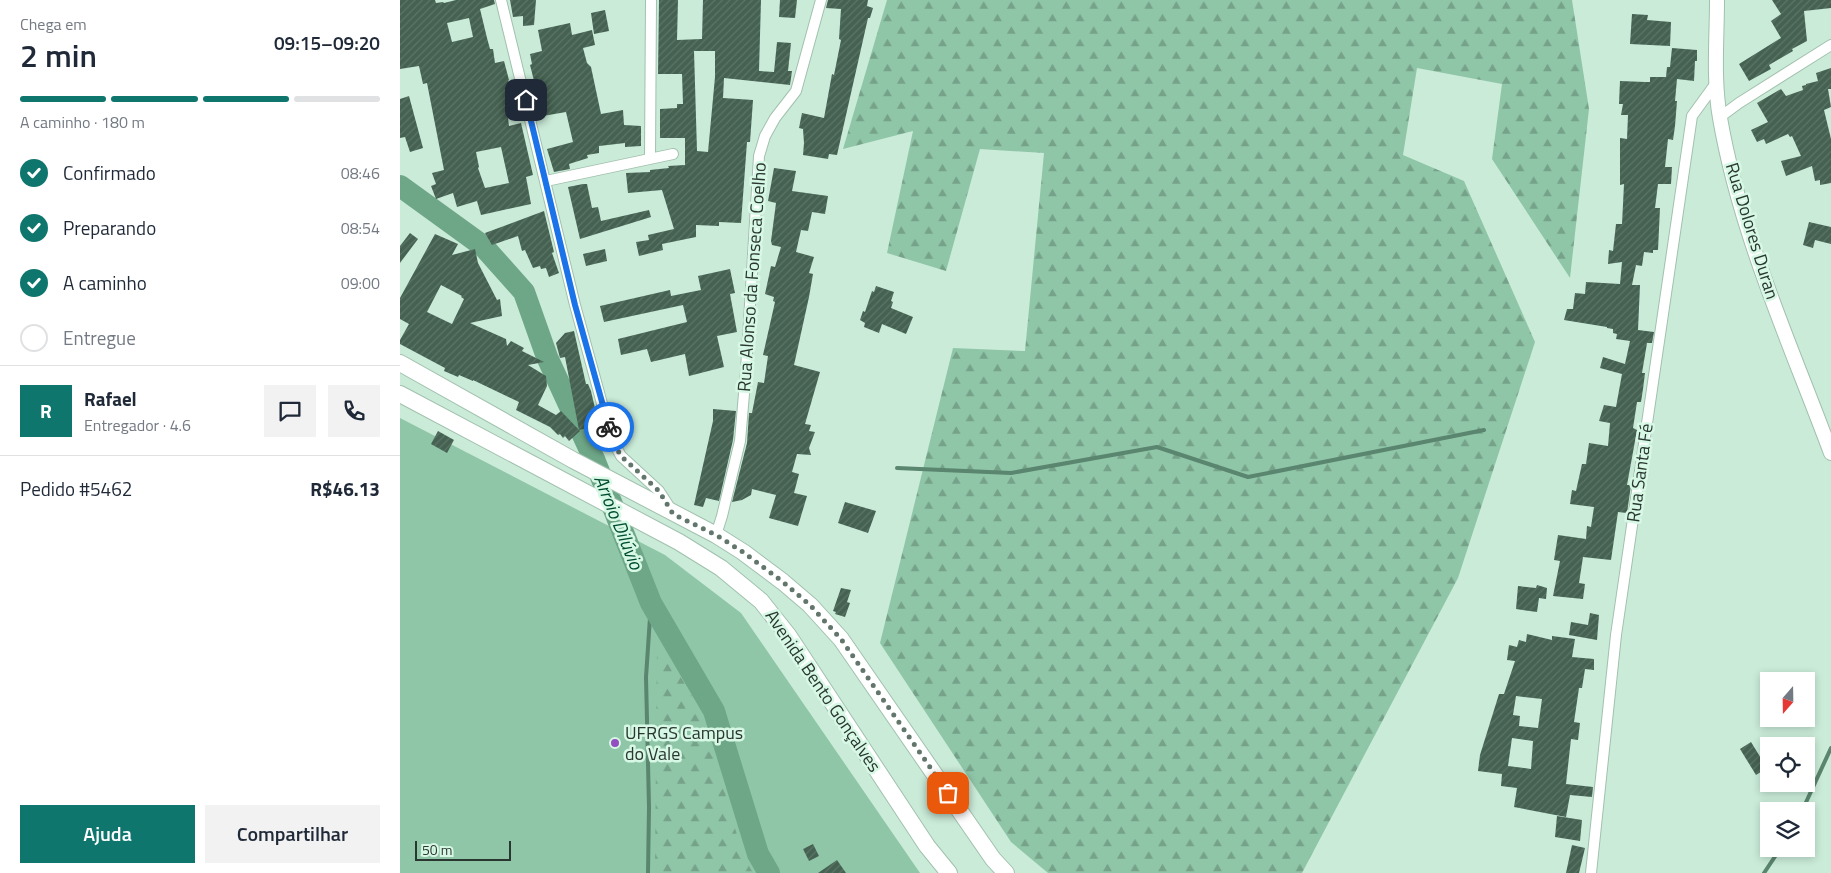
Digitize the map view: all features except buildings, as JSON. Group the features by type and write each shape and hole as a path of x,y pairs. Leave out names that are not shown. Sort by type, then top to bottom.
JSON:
{"main road":[{"name":"Avenida Bento Gonçalves","path":"400,363 573,460 716,535 743,552 783,582 810,605 841,639 993,859 1006,873"},
{"name":"Avenida Bento Gonçalves","path":"400,394 590,493 679,542 721,568 761,601 788,636 927,846 949,873"}],"street":[{"path":"501,0 575,305 612,440 621,456 659,491 673,514"},
{"path":"650,158 651,0"},
{"name":"Rua Alonso da Fonseca Coelho","path":"716,535 740,441 747,360 759,156 775,118 796,91 821,0"},
{"name":"Rua Dolores Duran","path":"1717,0 1716,82 1720,117 1740,201 1759,264 1831,453"},
{"path":"1720,117 1831,45"},
{"name":"Rua Santa Fé","path":"1591,873 1616,635 1692,116 1716,82"},
{"path":"546,181 673,154"}],"green space":[{"path":"887,0 1572,0 1589,109 1570,278 1492,159 1502,84 1417,68 1403,155 1464,181 1535,342 1458,578 1302,873 1048,873 1011,842 880,643 953,348 1025,351 1044,153 980,149 946,271 887,253 913,131 843,149"},
{"name":"UFRGS Campus do Vale","path":"400,418 665,555 741,613 920,873 400,873"},
{"path":"657,637 702,713 743,856 753,873 655,873"}],"waterway":[{"name":"Arroio Dilúvio","path":"400,186 483,246 524,292 547,357 594,459 651,603 714,711 758,854 769,873"},
{"path":"897,468 1011,473 1157,447 1248,477 1484,430"},
{"path":"648,873 649,807 646,677 651,603"},
{"path":"1806,802 1831,748"},
{"path":"1764,873 1775,857"}],"way so far":[{"path":"609,427 612,440 621,456 659,491 673,514 716,535 743,552 810,605 841,639 948,793"}],"place":[{"name":"UFRGS Campus do Vale","path":"615,743"}],"route":[{"path":"526,100 575,305 609,427"}]}
